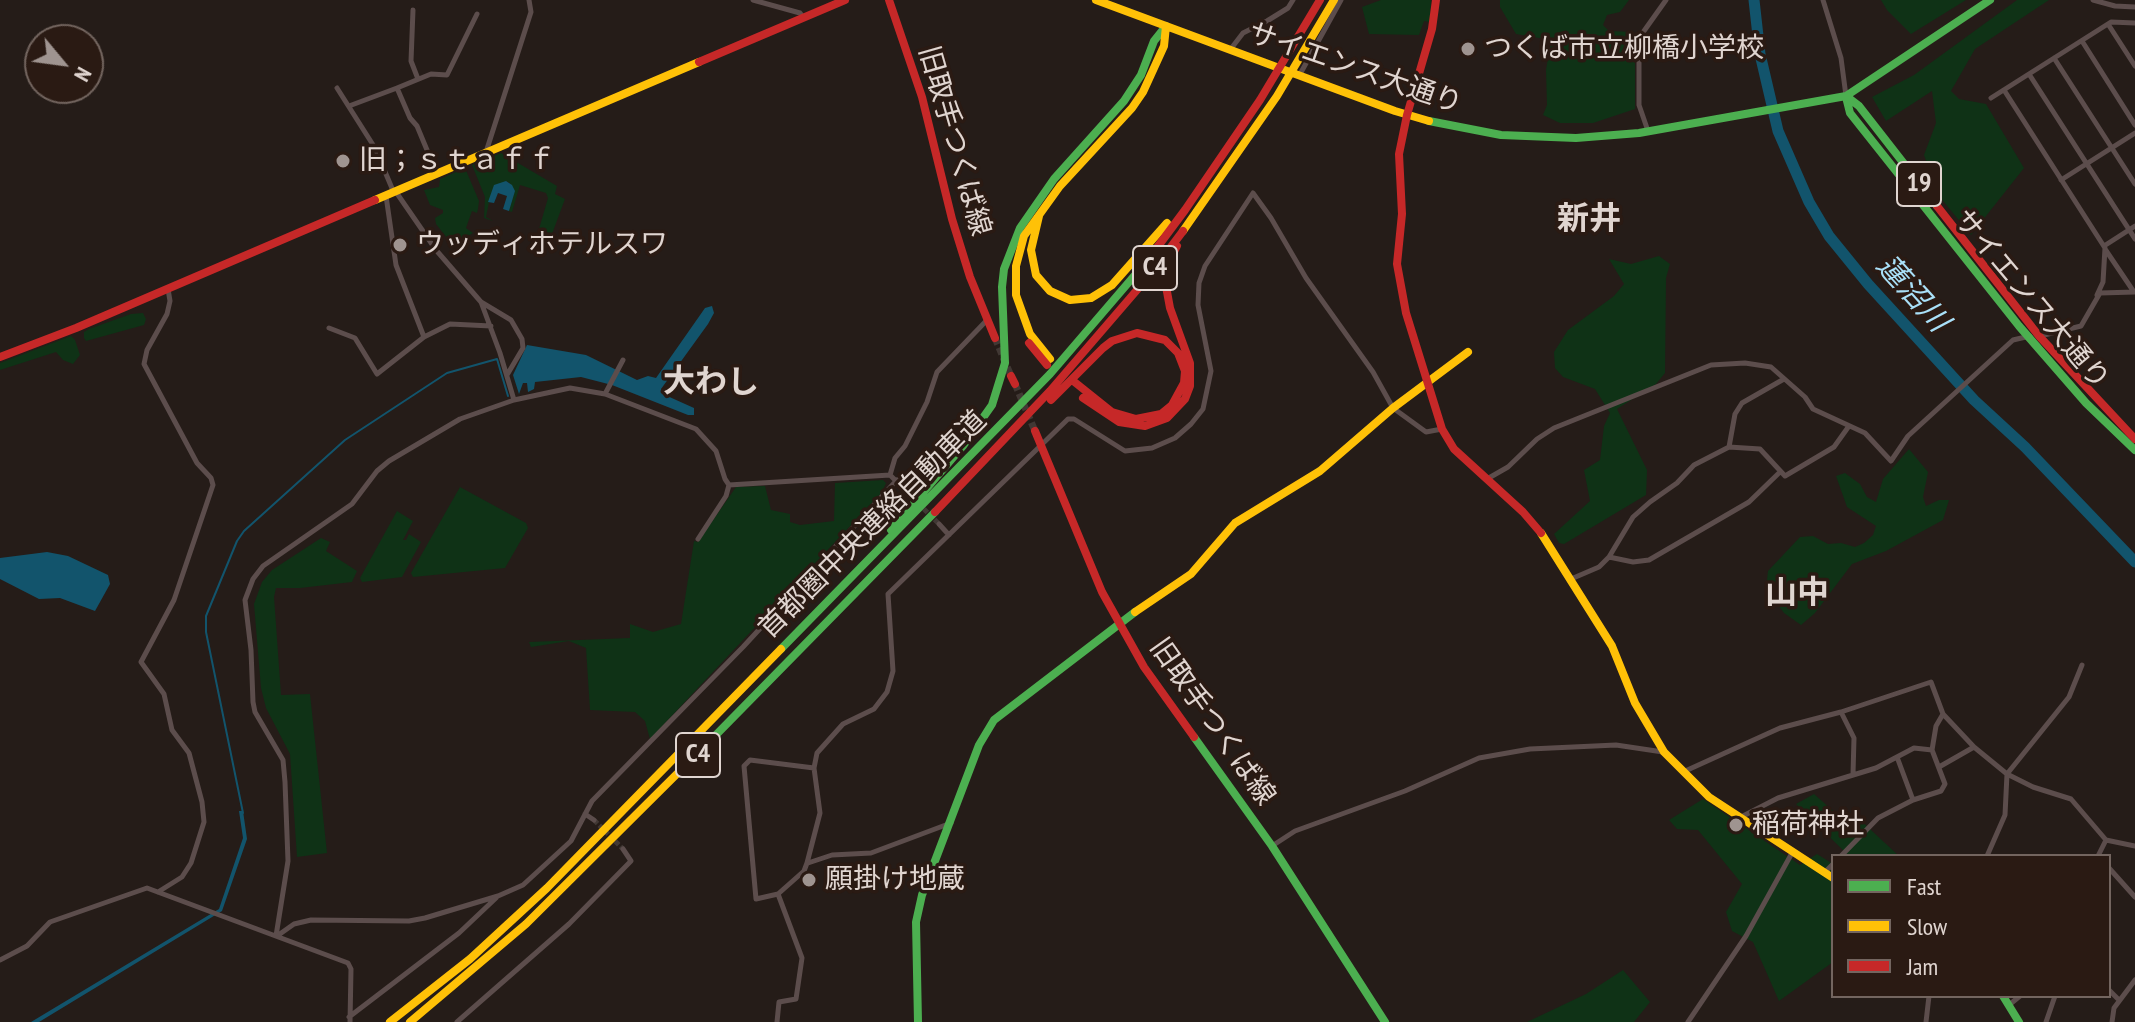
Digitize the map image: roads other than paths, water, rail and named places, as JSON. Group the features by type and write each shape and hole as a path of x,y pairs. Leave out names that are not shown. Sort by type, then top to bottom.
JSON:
{"main road":[{"path":"0,357 168,289 845,0"},
{"name":"旧取手つくば線","path":"889,0 922,97 966,266 995,338"},
{"name":"サイエンス大通り","path":"1096,0 1407,115 1470,130 1524,137 1589,138 1648,132 1846,96 1859,106 2039,336 2135,439"},
{"name":"首都圏中央連絡自動車道","path":"390,1022 470,959 547,888 1050,374 1141,268 1185,210 1268,87 1320,0"},
{"name":"首都圏中央連絡自動車道","path":"410,1022 526,924 579,874 941,506 1098,338 1149,276 1250,137 1334,0"},
{"path":"1436,0 1432,29 1399,154 1402,214 1397,264 1400,289 1442,429 1454,449 1541,532 1612,646 1635,703 1664,752 1682,772 1739,818 1831,877"},
{"path":"1846,96 1990,0"},
{"path":"1013,244 1009,284 1013,308 1022,332 1048,362 1030,334 1016,295 1018,255 1030,224 1041,209 1143,92 1164,46 1166,26"},
{"path":"839,590 963,446 992,405 1005,363 1002,287 1009,251 1033,206 1124,101 1141,75 1154,41 1166,26"},
{"name":"サイエンス大通り","path":"1846,96 1850,113 2028,337 2086,403 2135,450"},
{"path":"941,506 980,473 1087,362 1112,341 1137,333 1165,340 1178,353 1185,371 1184,383 1172,405 1161,414 1136,419 1112,412 1070,382 1101,412 1131,426 1155,424 1167,418 1185,399 1190,386 1190,363 1166,294 1166,267 1250,137"},
{"path":"1041,209 1031,250 1036,275 1050,291 1061,297 1080,300 1091,298 1112,285 1171,218 1185,210"},
{"path":"918,1022 916,922 922,895 979,745 994,720 1118,623 1191,574 1235,523 1320,471 1393,408 1468,352"},
{"name":"旧取手つくば線","path":"1035,431 1102,592 1144,667 1272,846 1385,1022"},
{"path":"2004,998 2019,1022"}],"street":[{"path":"486,153 531,12 529,0"},
{"path":"753,0 800,13 804,18"},
{"path":"1230,50 1243,33 1288,8 1293,0"},
{"path":"1299,76 1341,0"},
{"path":"1648,132 1639,105 1639,38 1666,0"},
{"path":"1823,0 1841,58 1846,96"},
{"path":"2093,0 2135,7"},
{"path":"413,10 411,61 418,79"},
{"path":"349,106 431,74 447,75 477,14"},
{"path":"1991,98 2108,24 2135,23"},
{"path":"2108,24 2135,66"},
{"path":"2081,41 2135,125"},
{"path":"2054,58 2135,184"},
{"path":"2029,74 2132,228 2135,239"},
{"path":"337,88 375,148 392,194 396,265 424,337"},
{"path":"397,88 437,174"},
{"path":"2004,90 2135,292"},
{"path":"2061,180 2135,133"},
{"path":"814,768 750,760 744,766 756,899 778,894 804,871 820,813 814,768 817,753 843,724 874,709 887,692 893,671 888,594 1068,419 1074,419 1125,451 1152,448 1175,438 1203,409 1211,371 1198,305 1199,283 1205,266 1253,193 1306,278 1373,372 1393,408 1426,432 1442,429"},
{"path":"392,194 481,302 511,320 522,339 523,348 507,375"},
{"path":"2104,247 2132,228"},
{"path":"1487,479 1508,467 1537,439 1554,428 1711,365 1762,364 1771,367 1805,397 1813,409 1865,433 1891,461 1908,436 2013,340 2081,326 2103,282 2104,247"},
{"path":"158,892 177,882 187,872 201,831 203,812 189,753 172,730 164,694 141,662 174,600 213,485 211,478 197,463 144,364 147,350 169,307 168,289"},
{"path":"2097,295 2135,292"},
{"path":"481,302 514,400"},
{"path":"890,475 895,458 905,446 927,402 937,372 988,319"},
{"path":"329,328 355,338 377,374 424,337 450,324 491,326"},
{"path":"606,391 623,360"},
{"path":"1729,447 1735,414 1742,403 1784,379"},
{"path":"276,936 288,861 283,760 255,712 245,609 247,591 263,566 352,504 377,471 389,461 460,419 514,400 570,388 606,391 696,429 716,451 729,485 726,496 698,539"},
{"path":"1571,579 1599,567 1609,557 1633,517 1677,483 1694,465 1729,447 1760,449 1785,476 1834,447 1849,426"},
{"path":"1609,557 1633,562 1649,560 1749,502 1780,472"},
{"path":"729,485 890,475 908,493"},
{"path":"276,936 294,924 311,920 409,921 425,918 498,896 523,885 571,841 592,801 743,647 897,480"},
{"path":"939,524 949,535"},
{"path":"1988,854 2005,815 2007,774 2069,697 2082,665"},
{"path":"1682,772 1780,728 1841,712 1931,682 1943,714 1974,747 2007,774 2033,787 2071,799 2106,840 2135,846"},
{"path":"1841,712 1854,738 1853,774"},
{"path":"1843,854 1878,818 1913,800 1941,791 1945,784 1932,750 1936,726 1943,714"},
{"path":"1272,846 1295,831 1405,791 1479,758 1530,749 1616,745 1664,752"},
{"path":"1939,767 1974,747"},
{"path":"1739,818 1778,798 1876,768 1914,748 1932,750"},
{"path":"1897,757 1913,800"},
{"path":"585,814 594,820"},
{"path":"807,863 832,855 871,853 951,823"},
{"path":"2099,854 2106,840"},
{"path":"457,1022 569,924 631,861 623,849"},
{"path":"1688,1022 1746,936 1792,853"},
{"path":"1823,874 1831,866"},
{"path":"2111,870 2135,897"},
{"path":"0,960 27,946 50,922 147,888 348,963 351,969 349,1020"},
{"path":"777,1022 779,1002 796,999 802,958 778,894"},
{"path":"349,1020 459,933 498,896"},
{"path":"2112,1022 2118,999 2135,980"},
{"path":"2111,992 2118,999"},
{"path":"1926,1022 1929,998"},
{"path":"2009,1005 2018,998"},
{"path":"2046,1022 2054,998"}],"water":[{"path":"506,181 515,191 509,211 503,209 507,196 498,193 494,203 488,202 494,185"},
{"path":"712,306 714,313 708,324 661,389 665,395 694,408 694,415 581,377 535,382 534,389 528,392 527,383 523,383 519,394 513,375 527,345 586,355 637,380 648,376 656,378 705,308"},
{"path":"47,552 68,556 108,575 110,584 95,611 60,598 39,599 0,579 0,558"},
{"path":"239,811 243,811 247,839 222,911 39,1022 31,1022 219,909 243,838"}],"waterway":[{"name":"蓮沼川","path":"1754,0 1760,54 1778,131 1809,202 1829,236 1868,284 1974,400 2025,447 2135,562"},
{"path":"243,813 206,632 206,616 237,541 244,531 345,440 447,373 497,359 508,396"}],"tunnel":[{"path":"995,338 1011,376"},
{"path":"1015,384 1035,431"},
{"path":"908,493 939,524"},
{"path":"594,820 623,849"}],"place":[{"name":"つくば市立柳橋小学校","path":"1468,49"},
{"name":"旧；ｓｔａｆｆ","path":"343,161"},
{"name":"ウッディホテルスワ","path":"400,245"},
{"name":"稲荷神社","path":"1736,825"},
{"name":"願掛け地蔵","path":"809,880"}],"district":[{"name":"新井","path":"1589,220"},
{"name":"大わし","path":"711,383"},
{"name":"山中","path":"1797,594"}]}
